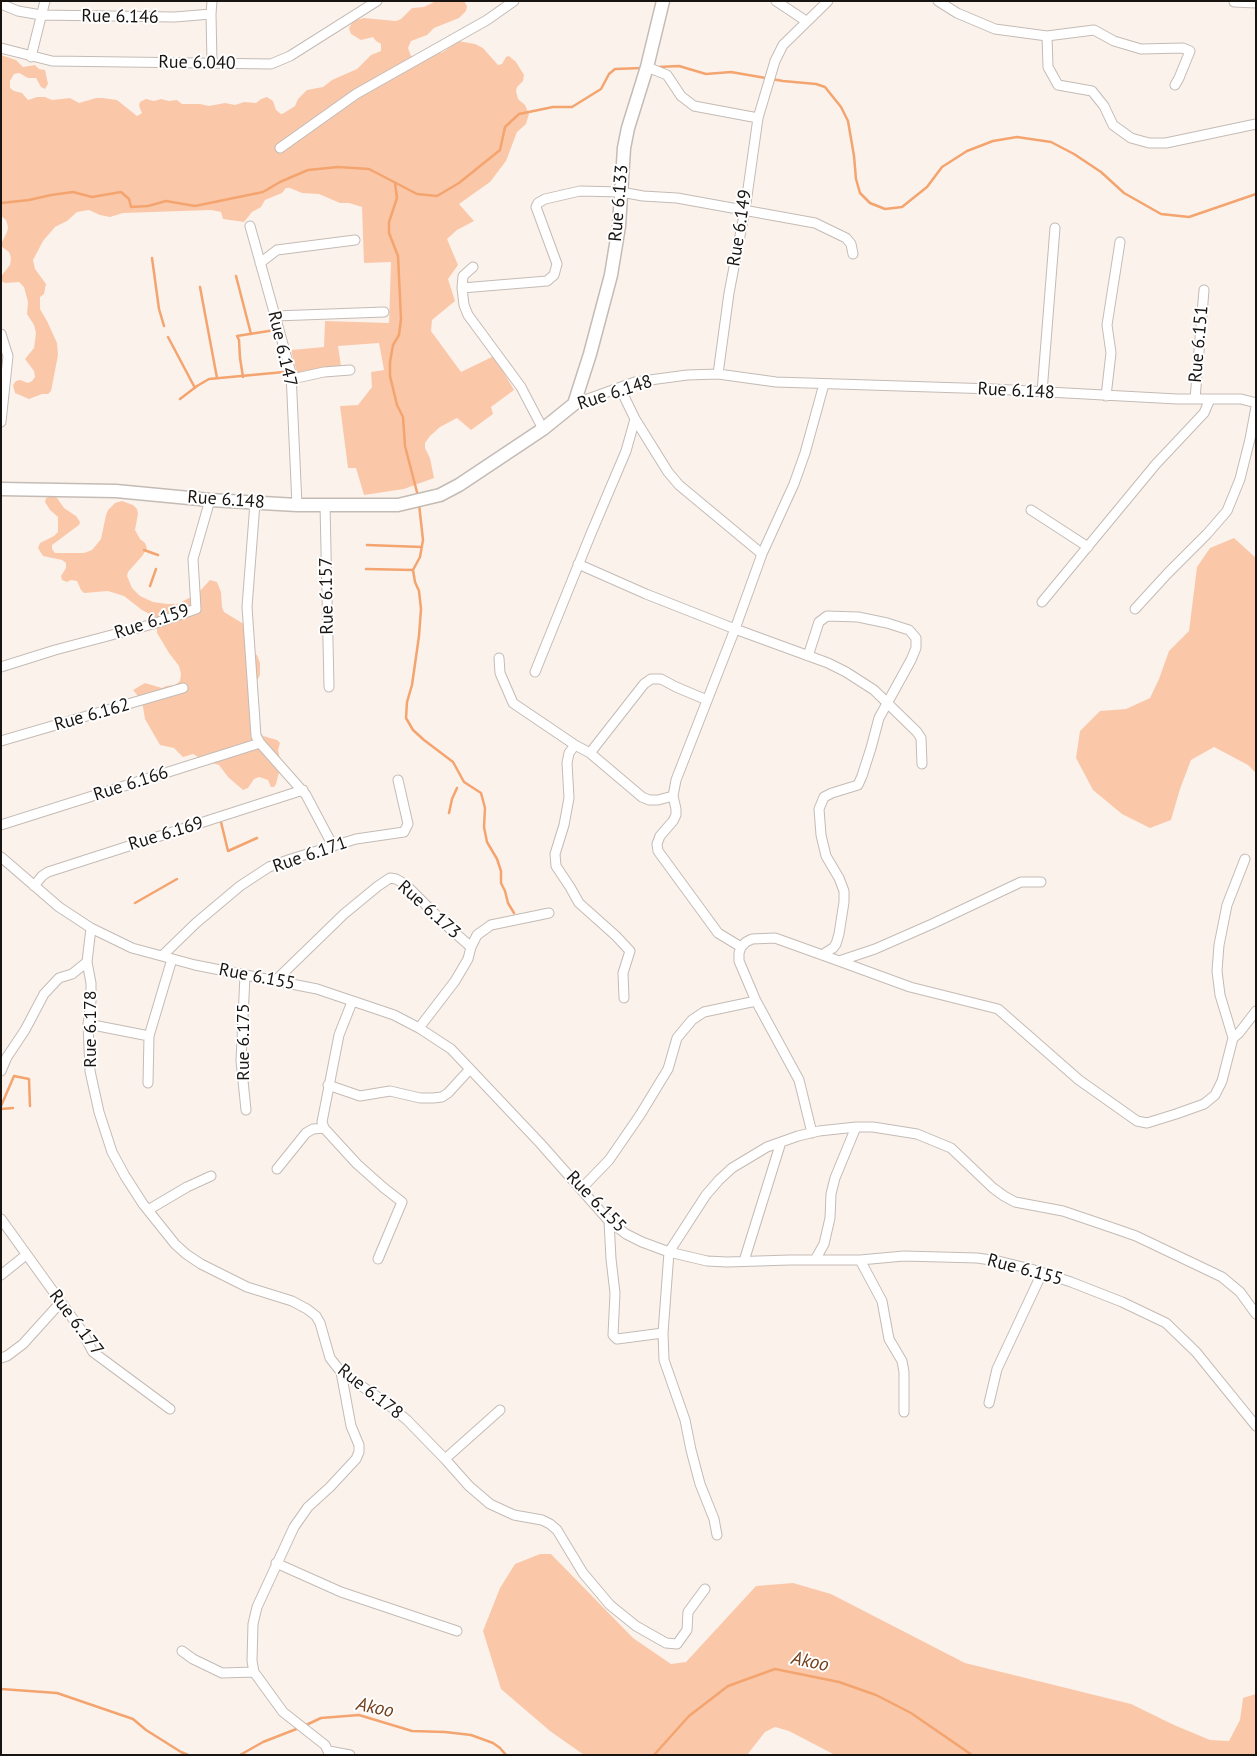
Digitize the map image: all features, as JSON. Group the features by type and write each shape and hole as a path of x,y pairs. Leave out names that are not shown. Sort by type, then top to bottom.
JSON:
{"street":[{"path":"31,57 45,1"},
{"path":"212,1 212,63"},
{"name":"Rue 6.040","path":"1,48 52,61 271,64 283,60 377,1"},
{"path":"280,148 356,94 487,20 514,1"},
{"name":"Rue 6.133","path":"574,404 590,354 611,275 619,226 624,148 628,128 647,67 662,1"},
{"path":"776,1 806,21"},
{"name":"Rue 6.149","path":"718,374 729,293 745,210 758,118 775,61 783,45 828,1"},
{"path":"938,1 957,13 995,29 1047,36 1094,30 1114,41 1141,49 1183,48 1190,51 1180,78 1175,85"},
{"path":"1234,2 1256,3"},
{"name":"Rue 6.146","path":"1,4 18,11 40,16 175,17 211,14"},
{"path":"1047,36 1048,67 1058,85 1092,91 1104,106 1113,125 1132,138 1149,144 1166,143 1256,124"},
{"path":"647,67 667,75 681,96 694,106 758,118"},
{"path":"462,288 547,281 554,275 557,264 536,207 544,199 580,192 621,192 642,196 677,198 815,223 846,238 851,244 853,254"},
{"name":"Rue 6.147","path":"250,226 292,380 297,505"},
{"path":"1042,392 1055,228"},
{"path":"260,263 277,250 355,240"},
{"path":"1106,396 1111,352 1107,326 1120,242"},
{"path":"473,267 464,276 462,288 464,305 468,315 521,387 543,429"},
{"name":"Rue 6.151","path":"1194,399 1204,290"},
{"path":"275,316 384,312"},
{"path":"1,334 4,352 8,356 1,422"},
{"path":"292,380 324,372 350,370"},
{"name":"Rue 6.148","path":"1,489 116,490 210,500 297,505 384,506 411,503 440,495 459,485 543,429 574,404 635,382 686,375 718,374 756,380 824,384 1106,396 1241,399 1256,403"},
{"path":"741,947 718,933 658,851 657,844 660,836 676,815 673,796 676,780 762,554 800,468 824,384"},
{"path":"620,388 668,472 680,486 762,554"},
{"path":"1042,602 1156,464 1204,413 1210,399"},
{"path":"1135,609 1208,534 1227,511 1240,480 1256,407"},
{"path":"535,672 626,450 636,419"},
{"name":"Rue 6.159","path":"1,667 153,624 196,609 193,559 210,500"},
{"path":"255,503 248,607 256,736 260,743 303,790 321,819 334,846"},
{"name":"Rue 6.157","path":"325,505 330,687"},
{"path":"1031,510 1088,547"},
{"path":"578,564 646,594 846,672 874,690 917,732 921,738 922,764"},
{"path":"808,656 820,622 827,616 858,617 887,623 908,630 916,638 916,648 911,660 879,718 858,785 824,797 819,809 821,835 826,856 844,891 844,902 836,944 822,955"},
{"path":"499,658 500,674 513,704 575,745 590,752 642,797 649,800 658,800 673,796"},
{"path":"590,752 644,684 650,680 661,678 676,687 707,700"},
{"name":"Rue 6.162","path":"1,741 183,688"},
{"name":"Rue 6.166","path":"1,825 260,743"},
{"path":"575,745 569,753 567,763 568,798 564,825 555,854 556,866 579,903 630,951 623,973 624,998"},
{"name":"Rue 6.171","path":"162,956 196,923 240,886 262,872 291,859 356,839 404,832 408,824 398,780"},
{"name":"Rue 6.169","path":"34,886 48,872 303,790"},
{"name":"Rue 6.155","path":"1,857 59,907 91,928 132,948 172,959 317,989 394,1015 419,1028 451,1049 540,1143 609,1221 626,1234 669,1252 707,1261 860,1260 904,1256 977,1258 998,1261 1042,1273 1122,1302 1166,1322 1196,1352 1256,1426"},
{"path":"812,1133 799,1080 756,1001 739,961 741,947 746,942 752,939 775,938 910,986 998,1009 1079,1080 1137,1121 1147,1123 1204,1104 1216,1095 1222,1081 1232,1038 1220,994 1217,972 1219,945 1227,905 1245,859"},
{"name":"Rue 6.173","path":"274,981 344,914 390,878 405,884 446,926 471,947 477,935 491,925 549,913"},
{"path":"839,961 900,939 1021,882 1040,882"},
{"path":"1,1071 7,1057 25,1030 44,994 59,978 72,974 87,962 91,928"},
{"path":"419,1028 455,981 468,959 471,947"},
{"path":"148,1083 149,1036 172,959"},
{"name":"Rue 6.178","path":"87,962 91,983 88,1024 90,1071 99,1112 112,1152 125,1176 148,1210 175,1244 194,1259 247,1286 292,1301 312,1313 320,1323 330,1358 341,1372 385,1402 407,1420 445,1458 469,1486 490,1504 514,1515 542,1520 557,1530 583,1573 610,1605 636,1626 666,1643 677,1644 687,1630 688,1612 705,1589"},
{"name":"Rue 6.175","path":"245,975 241,1062 246,1110"},
{"path":"581,1189 609,1160 640,1115 668,1069 677,1038 692,1020 704,1012 756,1001"},
{"path":"352,1002 339,1035 323,1114 324,1128 357,1164 402,1202 378,1259"},
{"path":"1232,1038 1239,1033 1256,1011"},
{"path":"88,1024 149,1036"},
{"path":"328,1085 360,1096 390,1091 420,1098 442,1097 448,1093 470,1068"},
{"path":"815,1260 824,1244 830,1218 831,1194 835,1178 856,1127"},
{"path":"717,1535 714,1519 700,1484 690,1450 685,1420 664,1360 663,1333 669,1252 706,1195 719,1180 732,1168 753,1154 781,1142 812,1133 856,1127 873,1127 917,1134 951,1148 1004,1196 1015,1202 1062,1212 1136,1236 1222,1277 1240,1292 1256,1314"},
{"path":"276,1169 306,1133 313,1129 324,1128"},
{"path":"744,1261 781,1142"},
{"path":"148,1210 187,1187 211,1176"},
{"name":"Rue 6.177","path":"1,1219 81,1330 93,1352 170,1409"},
{"path":"609,1221 610,1252 616,1293 613,1335 617,1339 663,1333"},
{"path":"1,1275 26,1255"},
{"path":"860,1260 882,1301 890,1339 902,1361 904,1372 904,1412"},
{"path":"989,1403 997,1369 1042,1273"},
{"path":"1,1358 7,1356 23,1344 60,1303"},
{"path":"341,1372 351,1426 359,1445 359,1452 356,1459 301,1516 276,1563 257,1607 253,1624 252,1661 254,1672 283,1712 325,1745 330,1753 350,1755"},
{"path":"445,1458 500,1410"},
{"path":"276,1563 341,1592 457,1631"},
{"path":"182,1650 193,1659 222,1673 254,1672"}],"shaded area":[{"path":"436,1 464,1 467,6 466,11 459,18 434,28 427,35 411,41 408,48 411,56 415,59 443,52 458,41 475,44 483,48 498,65 502,64 506,57 509,56 516,62 524,75 523,81 516,91 518,99 525,105 529,114 526,124 517,132 506,161 490,182 459,204 474,221 457,230 447,239 458,265 448,279 455,301 432,320 431,331 461,372 494,356 514,390 491,407 493,414 471,430 457,418 440,427 430,436 425,443 425,448 430,458 434,478 404,489 364,495 356,468 348,468 340,406 358,405 372,387 371,372 384,370 379,343 338,346 341,366 297,373 291,350 324,347 325,321 389,323 391,262 364,263 362,207 349,203 340,203 319,194 302,193 290,188 286,188 282,193 265,200 261,207 252,212 244,222 223,219 221,212 211,210 123,213 110,217 89,210 77,212 67,221 55,227 43,241 33,260 35,269 46,284 44,294 40,297 40,309 57,343 58,355 51,391 48,394 42,394 29,399 15,393 13,385 16,381 20,380 28,383 35,377 34,371 25,359 34,348 36,333 34,325 27,314 28,302 24,287 19,282 5,283 1,281 2,275 10,265 11,258 9,252 2,247 8,227 6,220 1,216 1,55 16,60 23,67 35,65 39,69 45,70 48,84 45,89 41,87 36,78 28,78 19,73 14,74 10,81 10,88 22,93 28,100 37,97 45,97 52,100 70,98 79,103 96,98 117,100 137,116 142,113 139,106 140,102 146,99 154,101 161,99 177,100 182,104 209,106 225,103 235,105 244,102 256,103 267,97 273,101 276,110 281,114 295,106 298,99 307,90 323,87 332,80 357,69 371,55 381,51 381,44 373,37 361,40 351,34 349,28 353,21 364,18 396,21 401,19 412,8 424,7"},
{"path":"51,496 57,498 64,508 76,516 80,522 79,525 52,545 55,553 84,553 92,550 101,539 108,510 115,503 122,501 133,505 137,509 135,530 147,548 128,572 127,576 132,588 140,596 153,602 178,604 198,593 210,580 217,582 221,592 224,612 247,626 251,650 257,655 260,663 260,675 253,683 259,730 263,736 277,740 280,743 278,750 281,764 274,787 271,787 268,780 259,777 254,779 248,788 243,790 228,777 219,765 203,760 193,754 183,757 174,748 160,745 145,719 142,701 133,690 145,683 162,688 175,685 180,681 179,666 157,633 157,626 161,620 142,610 124,596 108,591 84,593 77,581 71,580 67,582 62,580 61,576 66,568 66,563 62,560 43,556 38,548 40,543 58,532 58,517 45,502 46,498"},
{"path":"1234,538 1256,558 1256,773 1248,765 1214,747 1191,760 1171,820 1150,828 1122,814 1093,790 1076,758 1080,731 1100,711 1126,709 1150,698 1169,651 1189,631 1197,567 1210,548"},
{"path":"540,1554 551,1554 633,1638 671,1664 686,1662 756,1586 793,1583 831,1594 965,1663 1131,1704 1210,1740 1229,1741 1240,1720 1243,1698 1256,1694 1256,1755 835,1755 789,1731 775,1727 765,1732 747,1755 584,1755 550,1731 501,1689 483,1631 500,1588 515,1564"}],"waterway":[{"path":"658,67 679,66 706,74 731,72 783,81 816,84 825,87 841,107 848,121 856,179 860,193 870,203 885,209 902,207 927,187 942,167 967,151 993,141 1017,137 1051,142 1074,154 1101,172 1124,193 1161,214 1189,217 1256,194"},
{"path":"1,203 73,192 92,197 121,192 129,199 131,207 148,206 166,201 195,206 263,192 280,182 308,170 338,167 369,169 417,194 437,196 459,183 500,150 505,127 519,114 553,107 572,107 601,89 609,74 615,69 642,68"},
{"path":"395,183 397,198 389,222 389,233 398,256 401,319 399,335 393,345 390,376 397,405 403,417 405,446 418,496"},
{"path":"152,258 159,309 164,326"},
{"path":"236,276 251,334"},
{"path":"200,287 217,378"},
{"path":"243,377 237,336 275,330"},
{"path":"168,337 195,388"},
{"path":"180,399 209,379 284,372"},
{"path":"419,504 423,540 420,557 413,570 419,591 421,609 419,636 412,685 407,702 406,718 413,730 453,762 464,782 481,793 485,808 484,827 487,842 497,859 501,871 501,883 508,903 514,913"},
{"path":"367,545 422,547"},
{"path":"144,550 158,555"},
{"path":"150,586 156,569"},
{"path":"366,569 413,570"},
{"path":"449,813 457,788"},
{"path":"221,822 228,851 257,838"},
{"path":"135,903 177,879"},
{"path":"1,1106 14,1076 29,1079 30,1106"},
{"path":"1,1109 13,1108"},
{"name":"Akoo","path":"654,1755 689,1716 728,1686 775,1669 839,1682 876,1695 911,1713 972,1755"},
{"name":"Akoo","path":"1,1689 57,1693 133,1719 146,1730 188,1755"},
{"name":"Akoo","path":"304,1726 321,1718 359,1715 412,1731 471,1735 493,1743 506,1755"},
{"name":"Akoo","path":"240,1755 263,1742 299,1728"}]}
